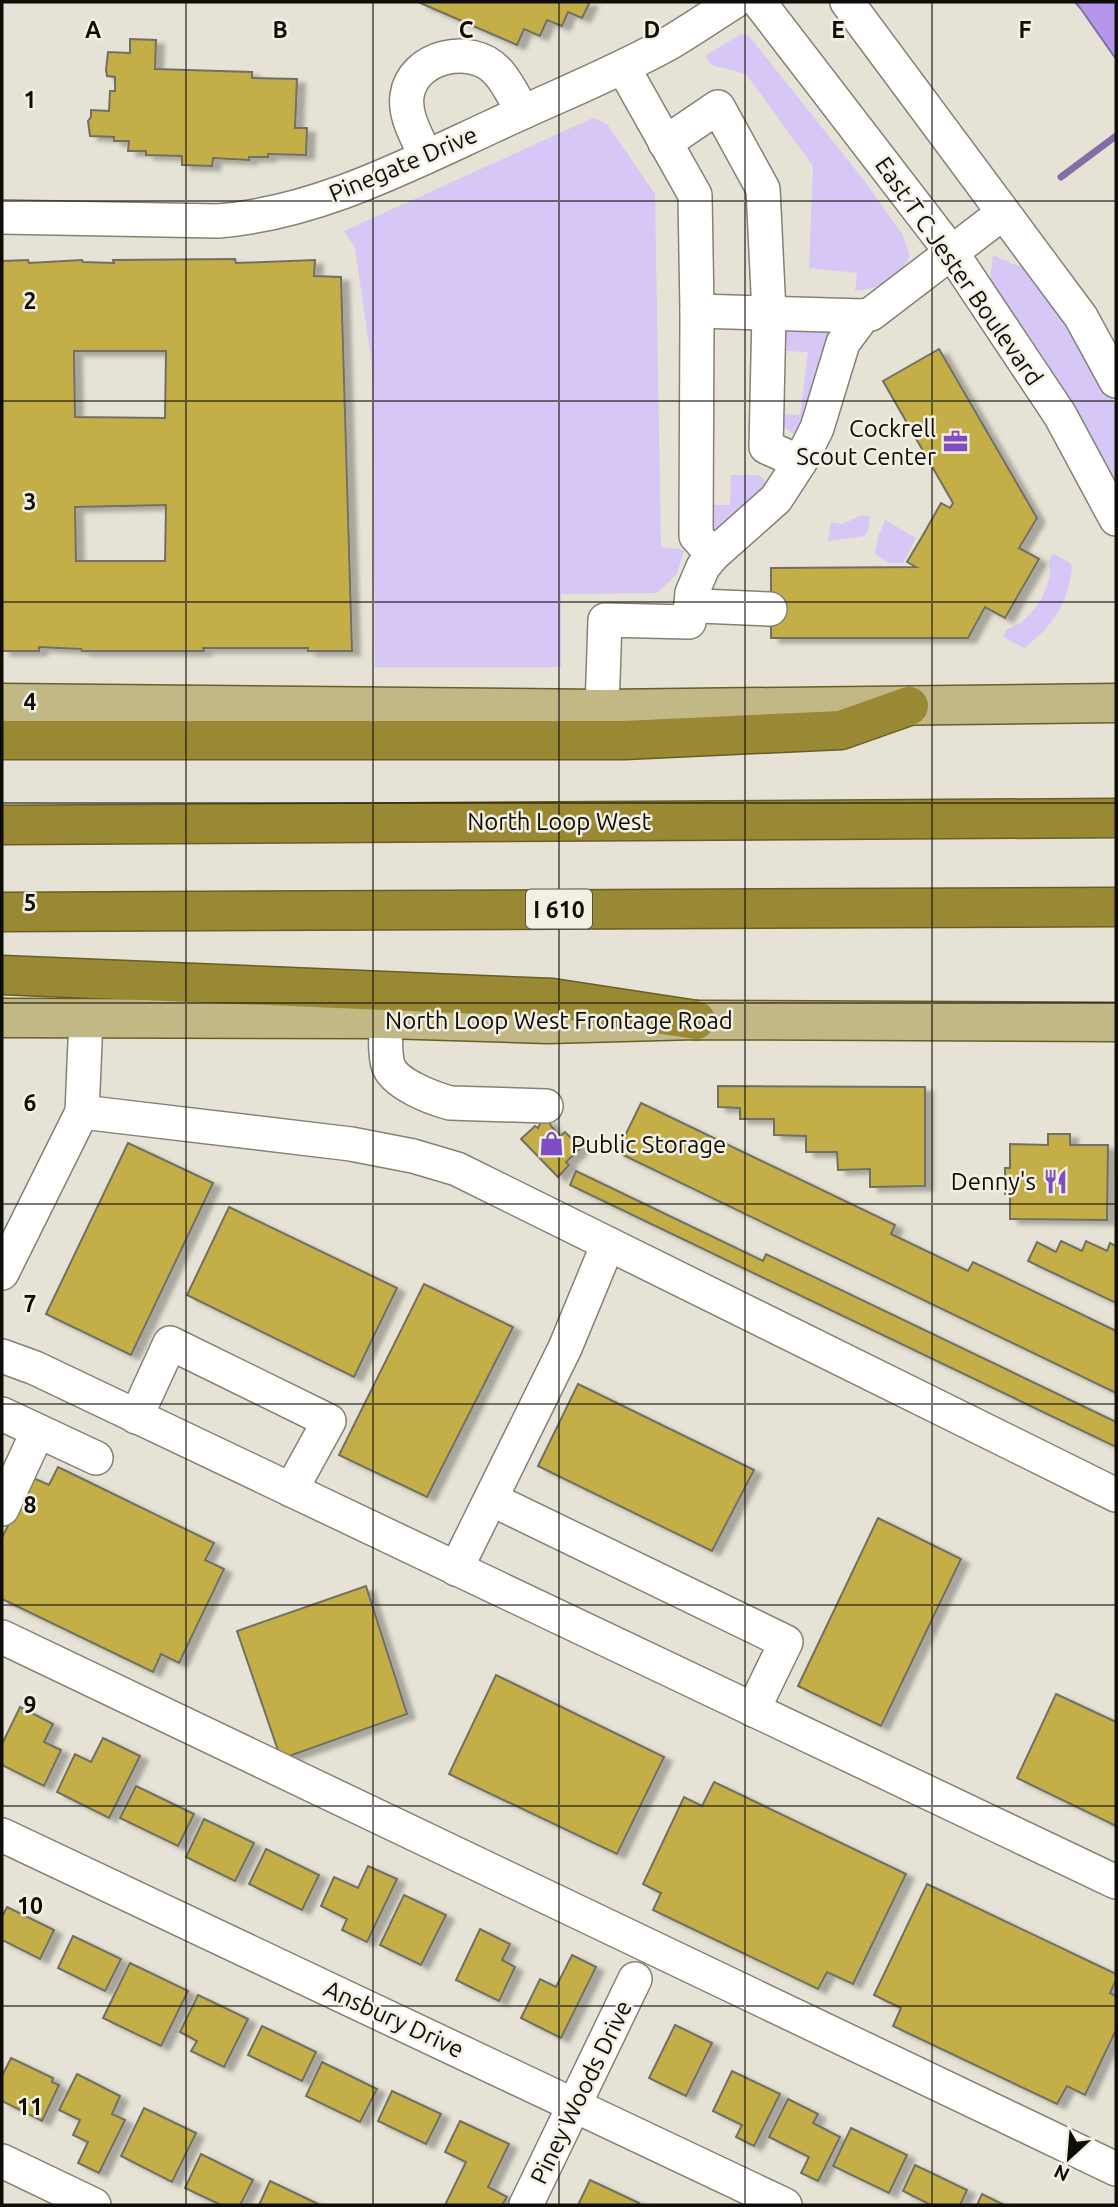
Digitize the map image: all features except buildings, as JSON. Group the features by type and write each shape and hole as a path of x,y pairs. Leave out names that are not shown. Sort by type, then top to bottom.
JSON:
{"highway":[{"path":"2,740 624,740 841,730 909,706"},
{"path":"2,804 80,824"},
{"name":"North Loop West","path":"2,825 1109,817"},
{"name":"I 610","path":"2,912 1116,907"},
{"path":"2,975 552,998 696,1020"}],"main road":[{"path":"2,704 602,709 1115,704"},
{"name":"North Loop West Frontage Road","path":"2,1018 386,1019 548,1024 696,1020 1116,1022"}],"street":[{"name":"Pinegate Drive","path":"2,217 218,221 248,218 310,204 358,187 623,67 734,2"},
{"name":"East T C Jester Boulevard","path":"759,2 952,253 1060,415 1116,519"},
{"path":"847,2 1081,317 1116,381"},
{"path":"426,157 407,111 407,93 416,74 437,59 458,55 478,60 496,70 523,112"},
{"path":"623,67 695,195 696,536 713,555"},
{"path":"665,143 718,107 764,189 769,313 766,447 800,462"},
{"path":"697,312 871,314 1003,213"},
{"path":"602,709 605,620 689,622 692,593 703,566 776,499 800,462 817,428 843,344 863,316"},
{"path":"700,606 770,609"},
{"path":"2,1273 82,1112 86,1018"},
{"path":"386,1019 388,1066 399,1080 417,1090 450,1103 546,1106"},
{"path":"82,1112 351,1144 413,1156 457,1169 1116,1495"},
{"path":"456,1569 565,1348 608,1244"},
{"path":"136,1417 170,1343 329,1421 291,1490"},
{"path":"2,1356 35,1368 1116,1882"},
{"path":"2,1414 96,1458"},
{"path":"2,1509 38,1431"},
{"path":"491,1499 786,1643 753,1710"},
{"path":"2,1637 1116,2169"},
{"name":"Ansbury Drive","path":"2,1835 786,2205"},
{"name":"Piney Woods Drive","path":"526,2205 635,1979"},
{"path":"2,2161 93,2205"}],"shaded area":[{"path":"1075,2 1116,2 1116,59 1081,9"},
{"path":"741,34 749,36 866,183 902,234 910,256 888,282 874,288 855,291 857,273 809,268 813,166 746,74 711,65 705,56"},
{"path":"593,118 607,124 655,194 661,547 684,550 677,574 657,593 561,594 561,667 375,667 372,365 355,248 344,231"},
{"path":"993,255 1025,269 1053,300 1099,374 1116,406 1116,479 1085,433 1046,361 990,279"},
{"path":"783,317 830,332 798,437 784,427 777,414 800,415 808,352 784,351"},
{"path":"731,475 759,475 767,483 765,492 713,532 710,505 730,505"},
{"path":"863,515 870,517 868,531 864,536 828,541 831,522 842,524"},
{"path":"885,520 916,538 903,563 889,563 875,554"},
{"path":"1053,553 1072,567 1067,592 1051,622 1024,648 1003,637 1007,629 1025,619 1040,602 1048,581 1049,561"}],"waterway":[{"path":"1061,177 1116,136"}],"place":[{"name":"Cockrell Scout Center","path":"956,442"},
{"name":"Public Storage","path":"551,1144"},
{"name":"Denny's","path":"1056,1181"}]}
